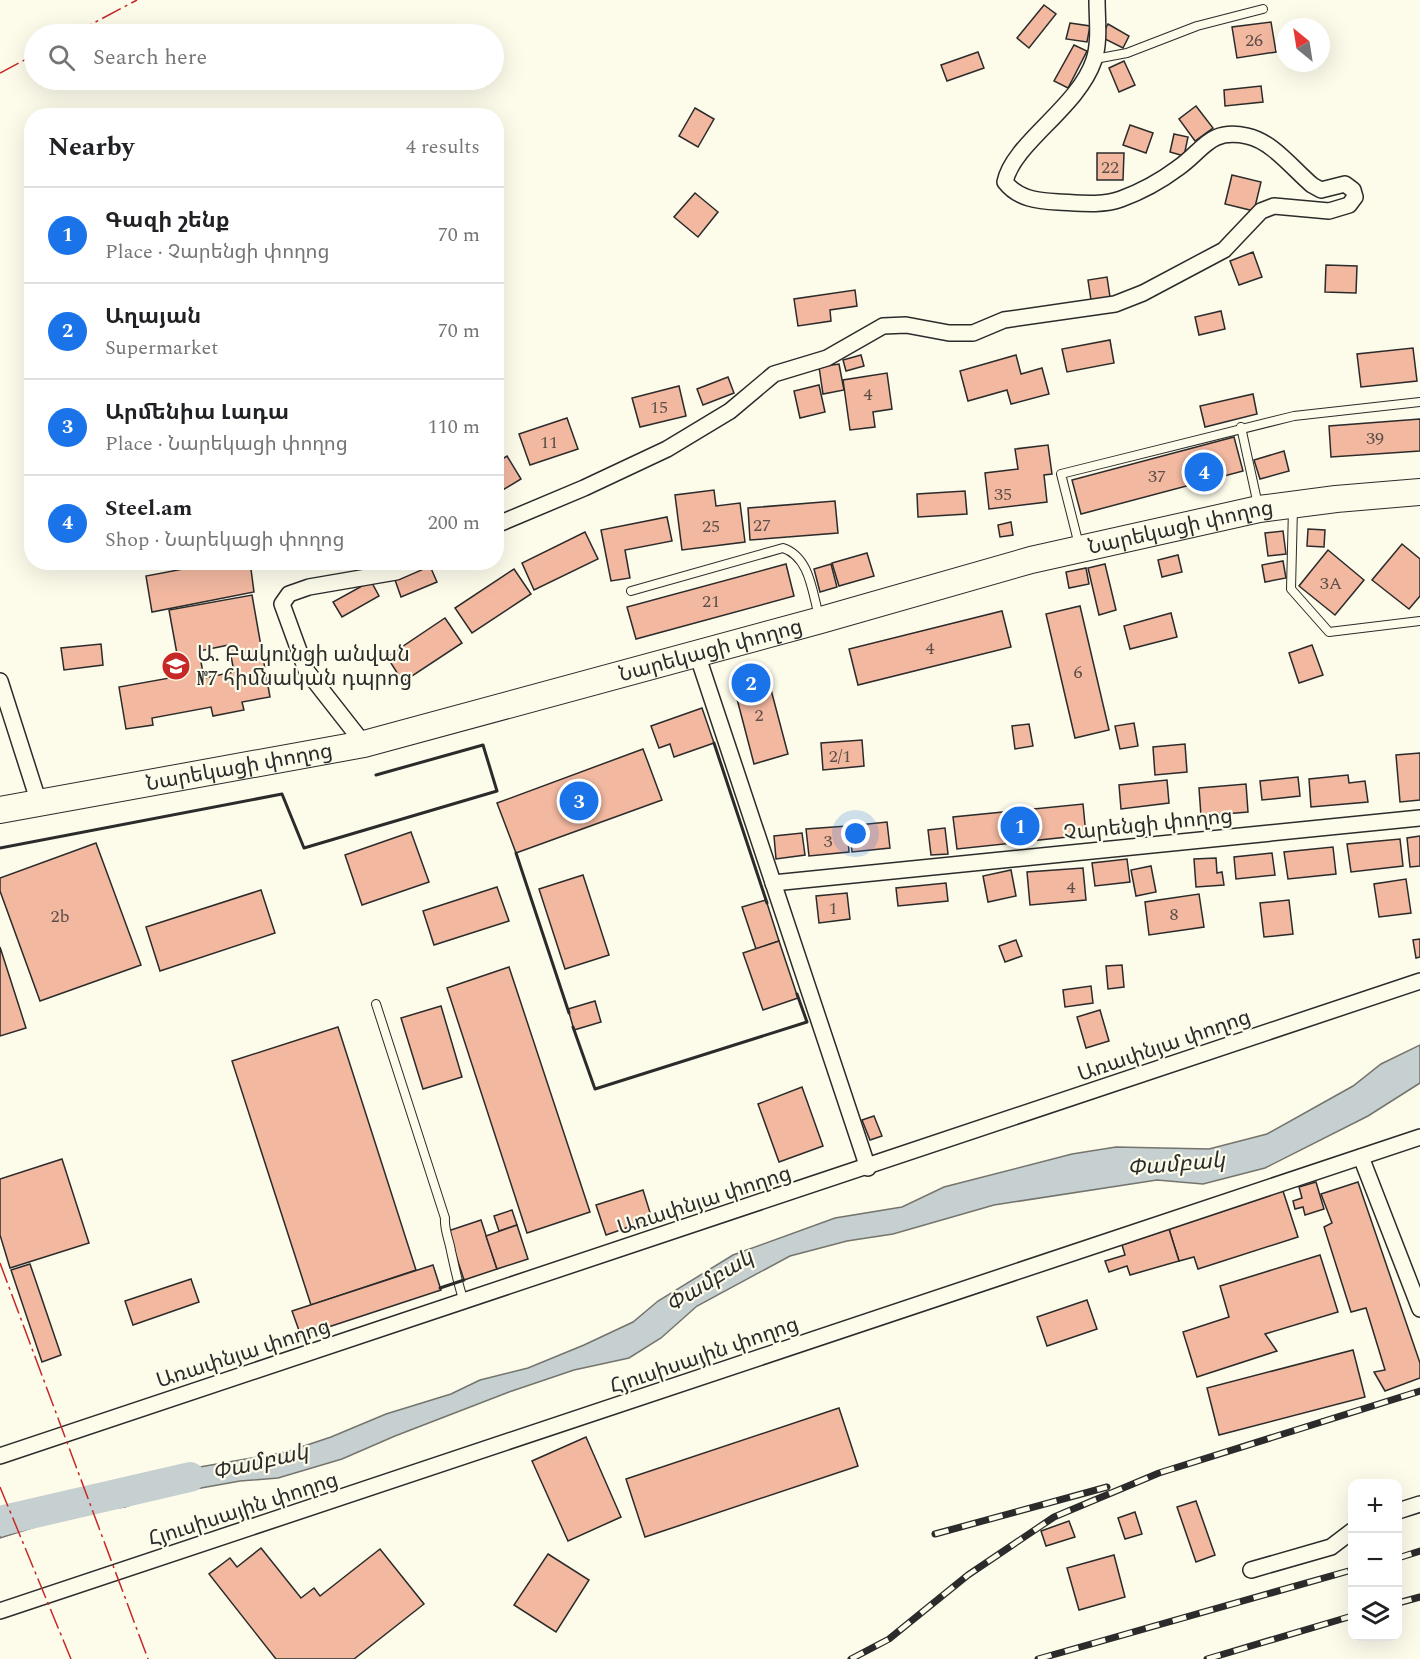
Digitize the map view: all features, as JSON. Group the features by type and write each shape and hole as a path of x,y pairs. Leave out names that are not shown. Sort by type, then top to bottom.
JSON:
{"highway":[{"name":"Նարեկացի փողոց","path":"0,810 364,744 821,620 1031,560 1080,549 1259,509 1420,492"}],"street":[{"path":"504,522 584,488 667,448 730,411 774,374 827,358 884,326 906,325 949,333 973,333 1004,320 1115,304 1143,293 1224,250 1262,211 1274,206 1329,211 1349,205 1355,197 1353,190 1345,184 1322,190 1312,185 1263,141 1236,134 1222,135 1208,141 1177,169 1122,199 1106,203 1079,203 1022,197 1005,182 1007,174 1020,154 1071,100 1095,59 1097,0"},
{"path":"364,744 306,670 282,604 289,594 309,587 401,570"},
{"path":"697,654 868,1167"},
{"path":"0,681 39,803"},
{"name":"Չարենցի փողոց","path":"773,883 1420,818"},
{"name":"Առափնյա փողոց","path":"0,1456 1420,981"},
{"name":"Հյուսիսային փողոց","path":"0,1611 1420,1137"},
{"path":"1361,1157 1420,1309"},
{"path":"1402,1510 1420,1504"},
{"path":"1251,1570 1331,1547 1350,1533"}],"lane":[{"path":"1095,59 1127,52 1197,26 1263,9"},
{"path":"1080,549 1061,474 1241,427 1294,416 1420,402"},
{"path":"1241,427 1259,509"},
{"path":"1293,505 1291,589 1329,632 1420,621"},
{"path":"631,591 783,548 799,556 805,566 821,620"},
{"path":"376,1004 445,1218 444,1227 452,1252 451,1263 464,1302"}],"water":[{"path":"1420,1045 1420,1083 1368,1116 1265,1168 1203,1184 1157,1180 994,1205 893,1234 847,1241 790,1256 697,1306 661,1338 629,1358 574,1370 509,1392 342,1459 278,1478 240,1481 151,1497 125,1507 80,1513 0,1538 0,1510 62,1502 77,1504 139,1493 169,1475 188,1469 286,1452 331,1437 386,1414 451,1394 480,1380 528,1368 633,1322 658,1301 733,1255 835,1218 902,1207 944,1187 1072,1154 1116,1147 1209,1149 1267,1134 1353,1086 1381,1064"}],"building":[{"path":"1044,5 1056,14 1029,48 1017,38"},
{"path":"1271,22 1276,52 1237,58 1232,27"},
{"path":"1070,23 1090,26 1087,42 1066,39"},
{"path":"1108,24 1129,36 1123,48 1101,37"},
{"path":"1074,45 1087,51 1068,88 1054,81"},
{"path":"978,52 984,68 947,81 941,65"},
{"path":"1124,61 1135,85 1119,92 1109,68"},
{"path":"1261,86 1263,102 1225,106 1224,90"},
{"path":"1196,106 1213,128 1195,141 1179,119"},
{"path":"695,108 714,119 698,147 679,136"},
{"path":"1130,125 1153,133 1146,153 1123,145"},
{"path":"1174,134 1188,137 1184,156 1170,152"},
{"path":"1097,153 1124,153 1123,180 1097,180"},
{"path":"1232,175 1261,182 1254,211 1225,204"},
{"path":"695,193 718,212 698,237 674,217"},
{"path":"1253,252 1262,277 1239,285 1230,261"},
{"path":"1326,265 1357,266 1356,293 1325,292"},
{"path":"1107,277 1110,297 1091,300 1088,280"},
{"path":"855,290 857,306 830,310 831,321 798,326 794,299"},
{"path":"1221,311 1225,329 1199,335 1195,317"},
{"path":"1110,340 1114,363 1067,372 1062,349"},
{"path":"1413,348 1417,381 1361,387 1357,354"},
{"path":"861,355 864,366 846,371 843,360"},
{"path":"1016,355 1021,374 1042,368 1049,394 1011,404 1007,390 968,401 960,371"},
{"path":"839,364 844,390 823,394 819,367"},
{"path":"887,373 892,409 873,412 875,427 850,430 843,380"},
{"path":"728,377 734,393 703,405 697,389"},
{"path":"819,385 825,412 800,418 794,391"},
{"path":"679,386 686,416 640,427 632,398"},
{"path":"1253,394 1257,414 1205,427 1200,406"},
{"path":"567,418 578,449 530,465 519,434"},
{"path":"1420,419 1420,451 1331,457 1329,426"},
{"path":"1234,437 1243,471 1081,514 1072,480"},
{"path":"1048,445 1052,474 1044,475 1047,502 989,509 985,473 1018,469 1015,449"},
{"path":"1284,451 1289,471 1260,479 1254,460"},
{"path":"507,456 521,479 504,489 504,458"},
{"path":"714,490 716,506 740,503 745,542 682,550 675,495"},
{"path":"965,491 967,514 918,517 917,494"},
{"path":"835,501 838,533 750,540 748,508"},
{"path":"667,517 672,541 625,550 630,578 611,581 601,530"},
{"path":"1011,522 1013,535 1000,537 998,525"},
{"path":"1308,529 1325,530 1324,547 1307,546"},
{"path":"1283,531 1286,554 1268,556 1265,533"},
{"path":"585,532 598,559 534,590 522,563"},
{"path":"1402,544 1420,559 1420,596 1409,609 1372,580"},
{"path":"1328,550 1364,580 1335,615 1299,586"},
{"path":"867,553 874,576 839,586 832,563"},
{"path":"1178,555 1182,572 1162,577 1158,560"},
{"path":"1283,561 1286,578 1265,582 1262,565"},
{"path":"786,564 794,596 636,639 627,607"},
{"path":"831,564 837,587 820,592 814,569"},
{"path":"1105,564 1116,610 1099,615 1088,568"},
{"path":"1086,568 1089,584 1069,588 1066,572"},
{"path":"514,569 531,594 472,633 455,608"},
{"path":"178,570 251,570 254,592 152,612 146,576"},
{"path":"420,570 432,570 437,582 401,597 395,580"},
{"path":"371,581 379,596 342,617 333,602"},
{"path":"252,595 270,697 242,702 244,710 213,716 211,707 152,718 153,725 126,729 119,687 181,676 169,610","holes":["229,645 234,672 204,678 199,651"]},
{"path":"1080,606 1109,730 1075,738 1046,614"},
{"path":"1002,611 1011,647 858,685 849,649"},
{"path":"1171,613 1177,637 1130,649 1124,626"},
{"path":"445,618 462,643 403,682 387,657"},
{"path":"101,644 103,665 64,670 61,648"},
{"path":"1312,645 1323,675 1299,683 1289,653"},
{"path":"765,667 788,754 754,764 731,676"},
{"path":"702,708 714,743 674,757 670,744 659,748 651,726"},
{"path":"1134,723 1138,746 1120,749 1115,726"},
{"path":"1029,724 1033,746 1015,749 1012,726"},
{"path":"862,740 864,766 823,770 821,743"},
{"path":"1185,744 1187,772 1155,775 1153,747"},
{"path":"643,749 662,800 516,853 497,803"},
{"path":"1420,753 1420,800 1400,802 1396,755"},
{"path":"1348,775 1349,783 1365,781 1368,802 1311,807 1309,779"},
{"path":"1298,777 1300,796 1262,800 1260,781"},
{"path":"1167,780 1169,803 1121,809 1119,785"},
{"path":"1246,784 1248,812 1201,816 1199,788"},
{"path":"1083,804 1086,835 957,849 953,817"},
{"path":"887,822 890,848 852,852 849,826"},
{"path":"847,826 849,852 809,856 806,829"},
{"path":"945,828 948,854 931,855 928,830"},
{"path":"411,832 429,882 362,905 345,855"},
{"path":"802,833 805,855 776,859 774,836"},
{"path":"1420,836 1420,866 1410,867 1407,838"},
{"path":"1400,839 1403,866 1351,872 1347,844"},
{"path":"96,843 141,965 40,1001 0,891 0,878"},
{"path":"1333,847 1336,874 1288,879 1284,852"},
{"path":"1272,853 1275,875 1236,879 1234,857"},
{"path":"1216,858 1217,873 1222,872 1224,885 1196,887 1194,859"},
{"path":"1127,859 1130,882 1095,886 1092,863"},
{"path":"1151,866 1156,892 1136,896 1131,870"},
{"path":"1083,868 1086,900 1030,905 1027,872"},
{"path":"1011,870 1016,896 988,902 983,876"},
{"path":"583,875 609,955 565,969 539,889"},
{"path":"1406,879 1411,913 1379,917 1374,884"},
{"path":"946,883 948,901 898,906 896,888"},
{"path":"497,887 509,921 434,945 423,911"},
{"path":"261,890 275,933 160,971 146,927"},
{"path":"847,893 850,919 819,923 816,896"},
{"path":"1199,894 1204,927 1149,935 1145,902"},
{"path":"766,900 779,941 756,949 742,907"},
{"path":"1289,900 1293,934 1264,937 1260,903"},
{"path":"1420,939 1420,957 1416,958 1413,940"},
{"path":"1016,940 1022,956 1005,962 999,946"},
{"path":"779,941 798,998 763,1010 743,953"},
{"path":"0,947 26,1028 0,1036"},
{"path":"1122,965 1124,987 1108,989 1106,966"},
{"path":"509,967 590,1212 527,1233 447,988"},
{"path":"1091,986 1093,1003 1065,1007 1063,990"},
{"path":"595,1001 601,1022 574,1030 568,1009"},
{"path":"441,1006 462,1077 423,1089 401,1018"},
{"path":"1100,1010 1109,1041 1086,1048 1077,1017"},
{"path":"338,1027 416,1270 311,1305 232,1061"},
{"path":"802,1087 823,1146 779,1162 758,1104"},
{"path":"874,1116 882,1136 870,1140 862,1120"},
{"path":"62,1159 89,1243 10,1268 0,1235 0,1179"},
{"path":"1316,1182 1324,1209 1305,1215 1303,1207 1295,1209 1293,1201 1302,1198 1299,1187"},
{"path":"1358,1182 1420,1363 1420,1378 1385,1391 1374,1372 1385,1370 1366,1308 1351,1312 1324,1227 1332,1223 1321,1194"},
{"path":"643,1190 652,1219 606,1235 596,1205"},
{"path":"1283,1191 1298,1237 1198,1269 1194,1257 1179,1261 1169,1229"},
{"path":"512,1210 517,1225 499,1231 494,1216"},
{"path":"481,1220 497,1269 464,1280 448,1231"},
{"path":"517,1225 528,1259 497,1269 486,1236"},
{"path":"1169,1229 1179,1261 1130,1275 1127,1266 1109,1272 1105,1261 1125,1255 1122,1245"},
{"path":"1320,1255 1338,1312 1265,1334 1277,1351 1197,1377 1183,1332 1229,1317 1220,1286"},
{"path":"30,1264 61,1355 42,1362 11,1270"},
{"path":"433,1265 441,1290 301,1336 292,1311"},
{"path":"191,1279 199,1302 133,1325 125,1301"},
{"path":"1087,1300 1097,1329 1047,1346 1037,1317"},
{"path":"1353,1350 1365,1397 1219,1435 1207,1388"},
{"path":"839,1408 858,1466 645,1537 626,1479"},
{"path":"586,1437 621,1517 568,1541 532,1461"},
{"path":"1196,1501 1215,1555 1196,1562 1177,1507"},
{"path":"1135,1512 1142,1534 1125,1539 1118,1518"},
{"path":"1069,1521 1075,1537 1046,1546 1041,1531"},
{"path":"261,1548 301,1598 314,1588 320,1596 380,1549 424,1604 354,1659 276,1659 209,1574 230,1558 237,1567"},
{"path":"548,1554 589,1580 556,1632 514,1605"},
{"path":"1114,1555 1125,1597 1079,1610 1067,1568"}],"waterway":[{"name":"Փամբակ","path":"0,1521 190,1477"}],"railway":[{"path":"851,1659 889,1639 968,1575 1054,1517 1159,1473 1420,1391"},
{"path":"935,1534 1107,1487"},
{"path":"1402,1557 1420,1551"},
{"path":"1038,1659 1348,1571"},
{"path":"1402,1602 1420,1597"},
{"path":"1207,1659 1348,1617"}],"wall":[{"path":"714,743 767,903"},
{"path":"0,848 282,794 304,848 497,791 483,745 376,775"},
{"path":"516,853 569,1013"},
{"path":"573,1027 595,1089 807,1022 797,994"},
{"path":"440,1288 464,1280"}],"power":[{"path":"92,24 137,0"},
{"path":"0,73 24,60"},
{"path":"0,1263 148,1659"},
{"path":"0,1487 71,1659"}],"place":[{"name":"Steel.am","path":"1204,472"},
{"name":"Ա. Բակունցի անվան №7 հիմնական դպրոց","path":"176,666"},
{"name":"Աղայան","path":"751,683"},
{"name":"Արմենիա Լադա","path":"579,801"},
{"name":"Գազի շենք","path":"1020,826"}]}
